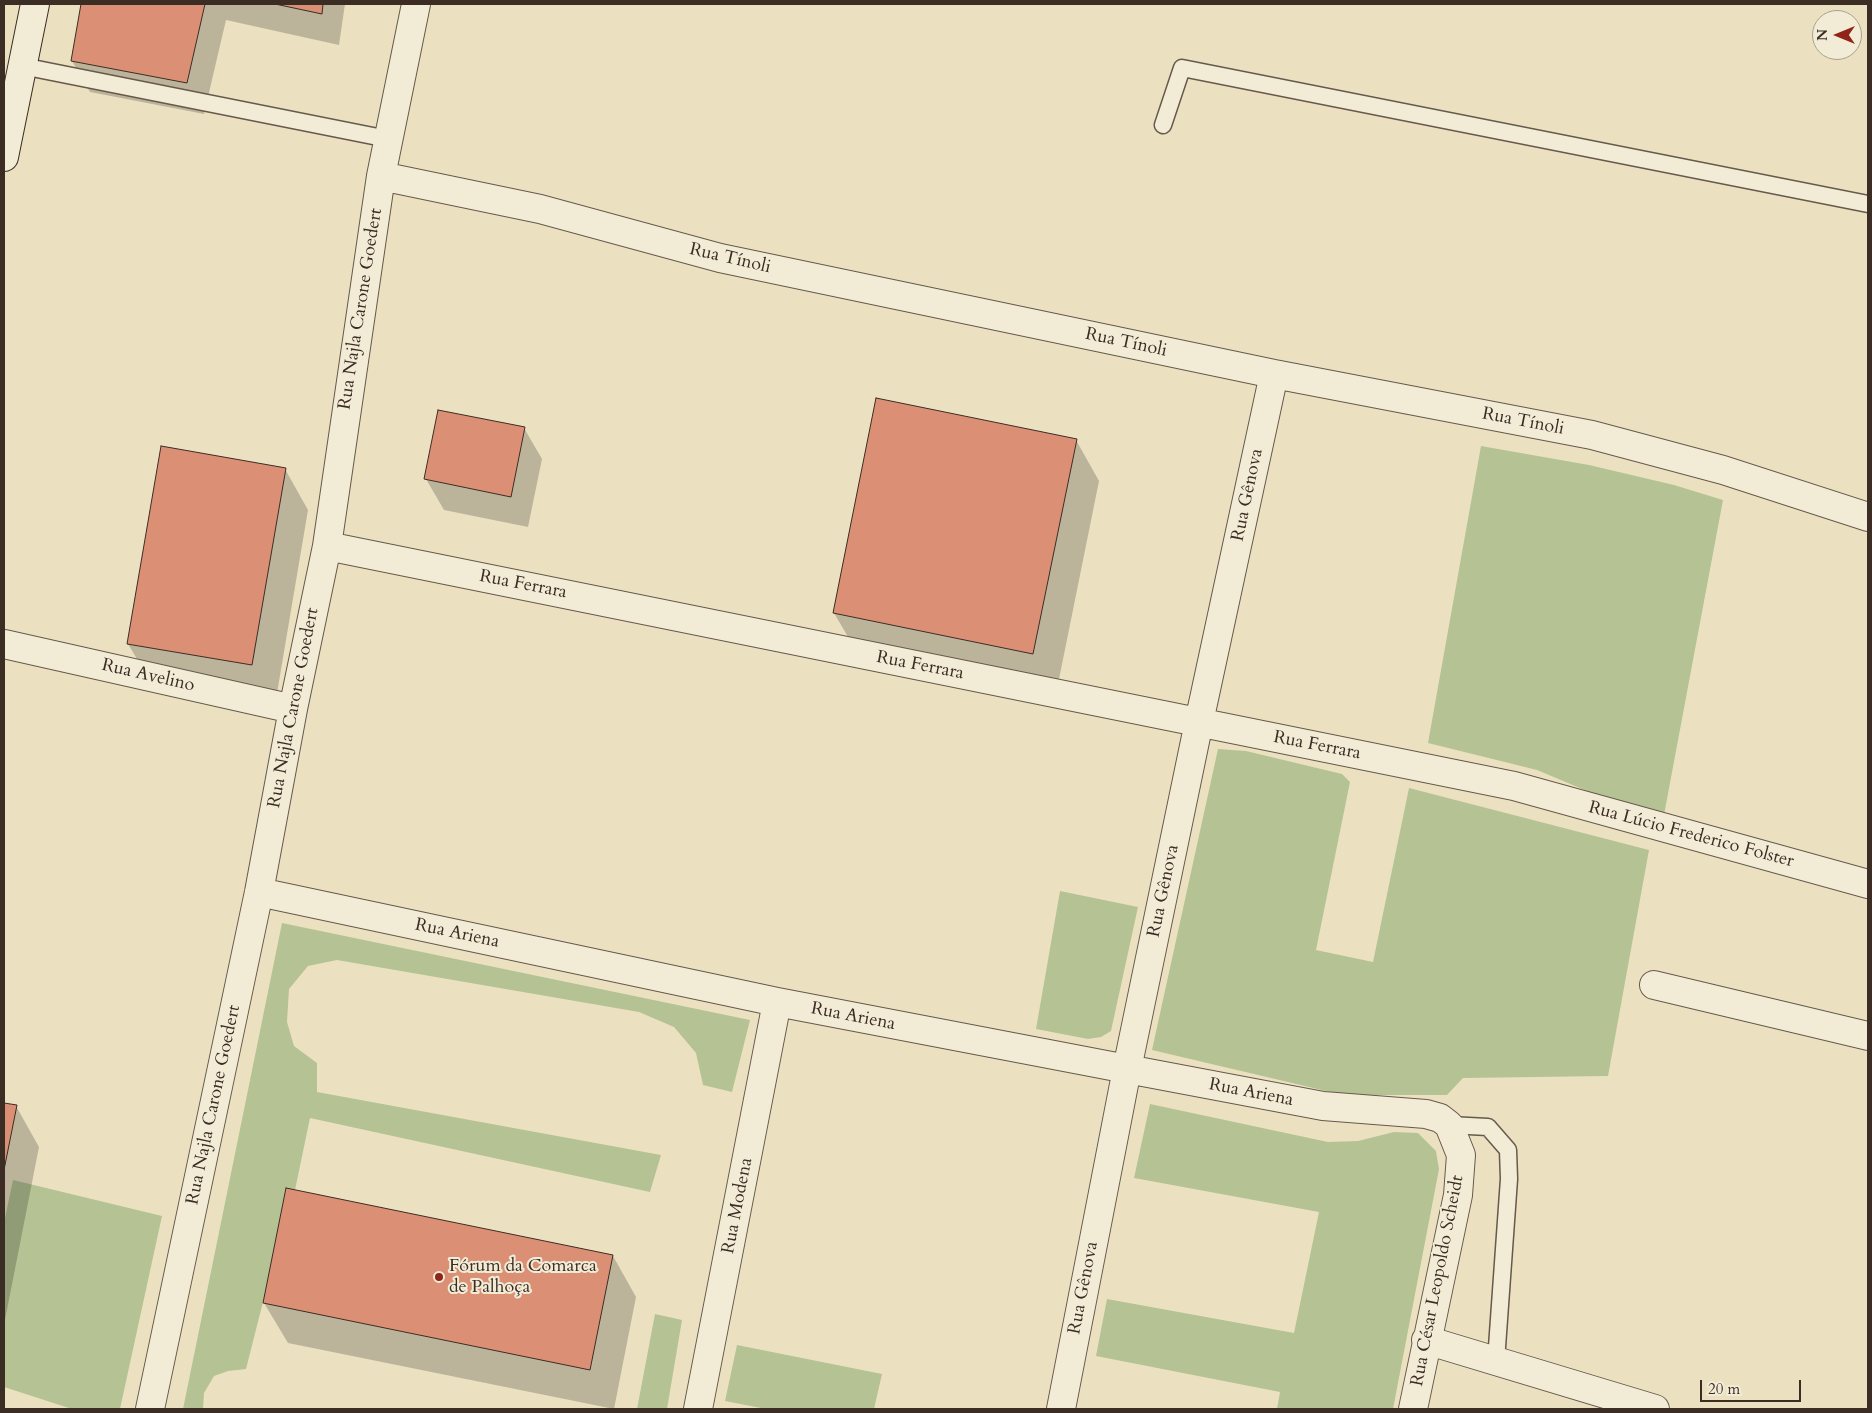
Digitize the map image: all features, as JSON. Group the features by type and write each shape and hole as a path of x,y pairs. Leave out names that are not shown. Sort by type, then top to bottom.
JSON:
{"street":[{"path":"4,157 35,4"},
{"name":"Rua Najla Carone Goedert","path":"150,1409 259,892 293,709 327,546 381,176 416,4"},
{"name":"Rua Tínoli","path":"381,176 540,209 720,258 1274,374 1592,435 1723,470 1868,517"},
{"name":"Rua Gênova","path":"1061,1409 1127,1069 1274,374"},
{"name":"Rua Ferrara","path":"327,546 1514,786"},
{"name":"Rua Avelino","path":"4,644 293,709"},
{"name":"Rua Lúcio Frederico Folster","path":"1514,786 1868,884"},
{"name":"Rua Ariena","path":"259,892 777,1002 1323,1106 1426,1114 1440,1118 1449,1125"},
{"path":"1654,985 1868,1036"},
{"name":"Rua Modena","path":"698,1409 777,1002"},
{"name":"Rua César Leopoldo Scheidt","path":"1413,1409 1458,1195 1461,1155 1449,1125"},
{"path":"1426,1340 1655,1409"}],"lane":[{"path":"22,66 388,139"},
{"path":"1163,125 1182,68 1868,204"},
{"path":"1449,1125 1488,1127 1508,1150 1509,1179 1496,1361"}],"green space":[{"path":"1481,446 1589,465 1674,485 1723,500 1664,815 1606,799 1537,770 1428,743"},
{"path":"1218,749 1246,751 1342,774 1350,782 1316,950 1373,962 1409,788 1649,850 1608,1076 1463,1078 1447,1095 1343,1095 1152,1050"},
{"path":"1060,891 1138,907 1111,1031 1101,1037 1088,1039 1036,1029"},
{"path":"282,923 750,1020 732,1092 703,1085 696,1053 674,1027 639,1012 337,960 308,966 289,989 287,1022 294,1046 317,1063 317,1092 661,1155 650,1192 310,1118 295,1190 286,1188 264,1298 246,1369 228,1371 214,1376 204,1393 203,1409 183,1409"},
{"path":"1150,1104 1328,1142 1358,1141 1394,1132 1418,1133 1436,1151 1439,1169 1393,1409 1277,1409 1280,1392 1096,1356 1107,1299 1294,1333 1319,1212 1134,1178"},
{"path":"13,1180 162,1216 120,1409 72,1409 4,1387 4,1223"},
{"path":"655,1314 682,1320 667,1409 637,1409"},
{"path":"737,1345 882,1374 874,1409 766,1409 725,1401"}],"building":[{"path":"81,4 205,4 187,83 71,61"},
{"path":"275,4 323,4 322,14"},
{"path":"876,398 1077,439 1033,654 833,613"},
{"path":"438,410 525,427 511,497 424,479"},
{"path":"161,446 286,468 252,665 127,644"},
{"path":"4,1103 17,1105 4,1170"},
{"name":"Fórum da Comarca de Palhoça","path":"286,1188 613,1255 590,1370 263,1303"}],"place":[{"name":"Fórum da Comarca de Palhoça","path":"439,1277"}]}
